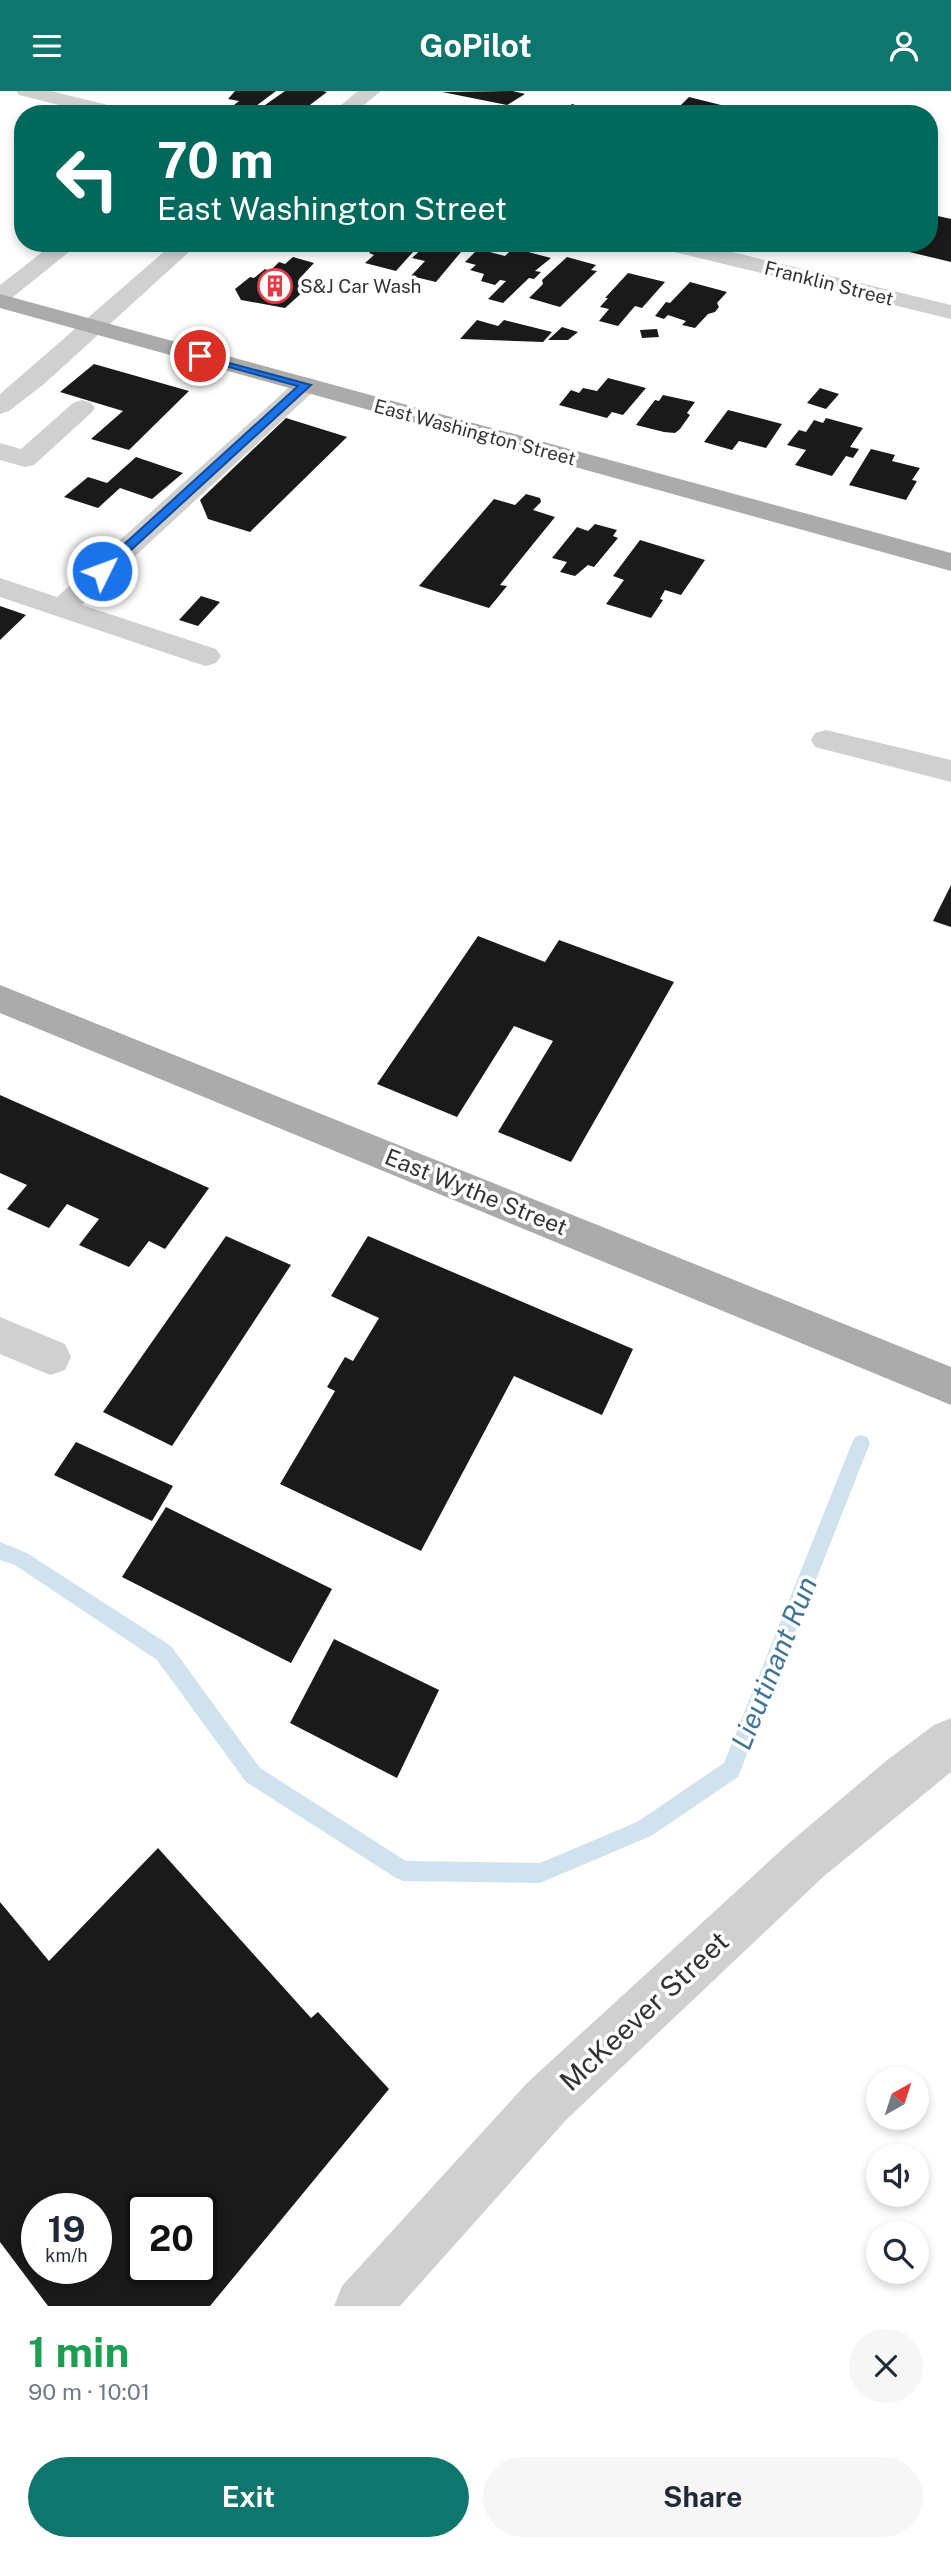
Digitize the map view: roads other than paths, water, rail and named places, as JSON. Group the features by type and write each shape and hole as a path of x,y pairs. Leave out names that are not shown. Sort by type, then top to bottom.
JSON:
{"main road":[{"name":"East Washington Street","path":"2,303 951,562"},
{"name":"East Wythe Street","path":"2,1003 951,1386"}],"street":[{"path":"26,91 84,105"},
{"path":"352,105 371,91"},
{"path":"2,303 59,252"},
{"path":"0,406 178,252"},
{"name":"Franklin Street","path":"703,252 951,312"},
{"path":"62,608 306,385"},
{"path":"0,451 24,459 82,408"},
{"path":"0,587 206,656"},
{"path":"826,740 951,771"},
{"path":"0,1335 50,1357"},
{"name":"McKeever Street","path":"362,2306 547,2101 806,1860 903,1777 951,1742"}],"waterway":[{"name":"Lieutinant Run","path":"0,1551 21,1559 164,1653 253,1775 403,1871 540,1873 644,1829 731,1770 861,1443"}],"place":[{"name":"S&J Car Wash","path":"275,286"}]}
